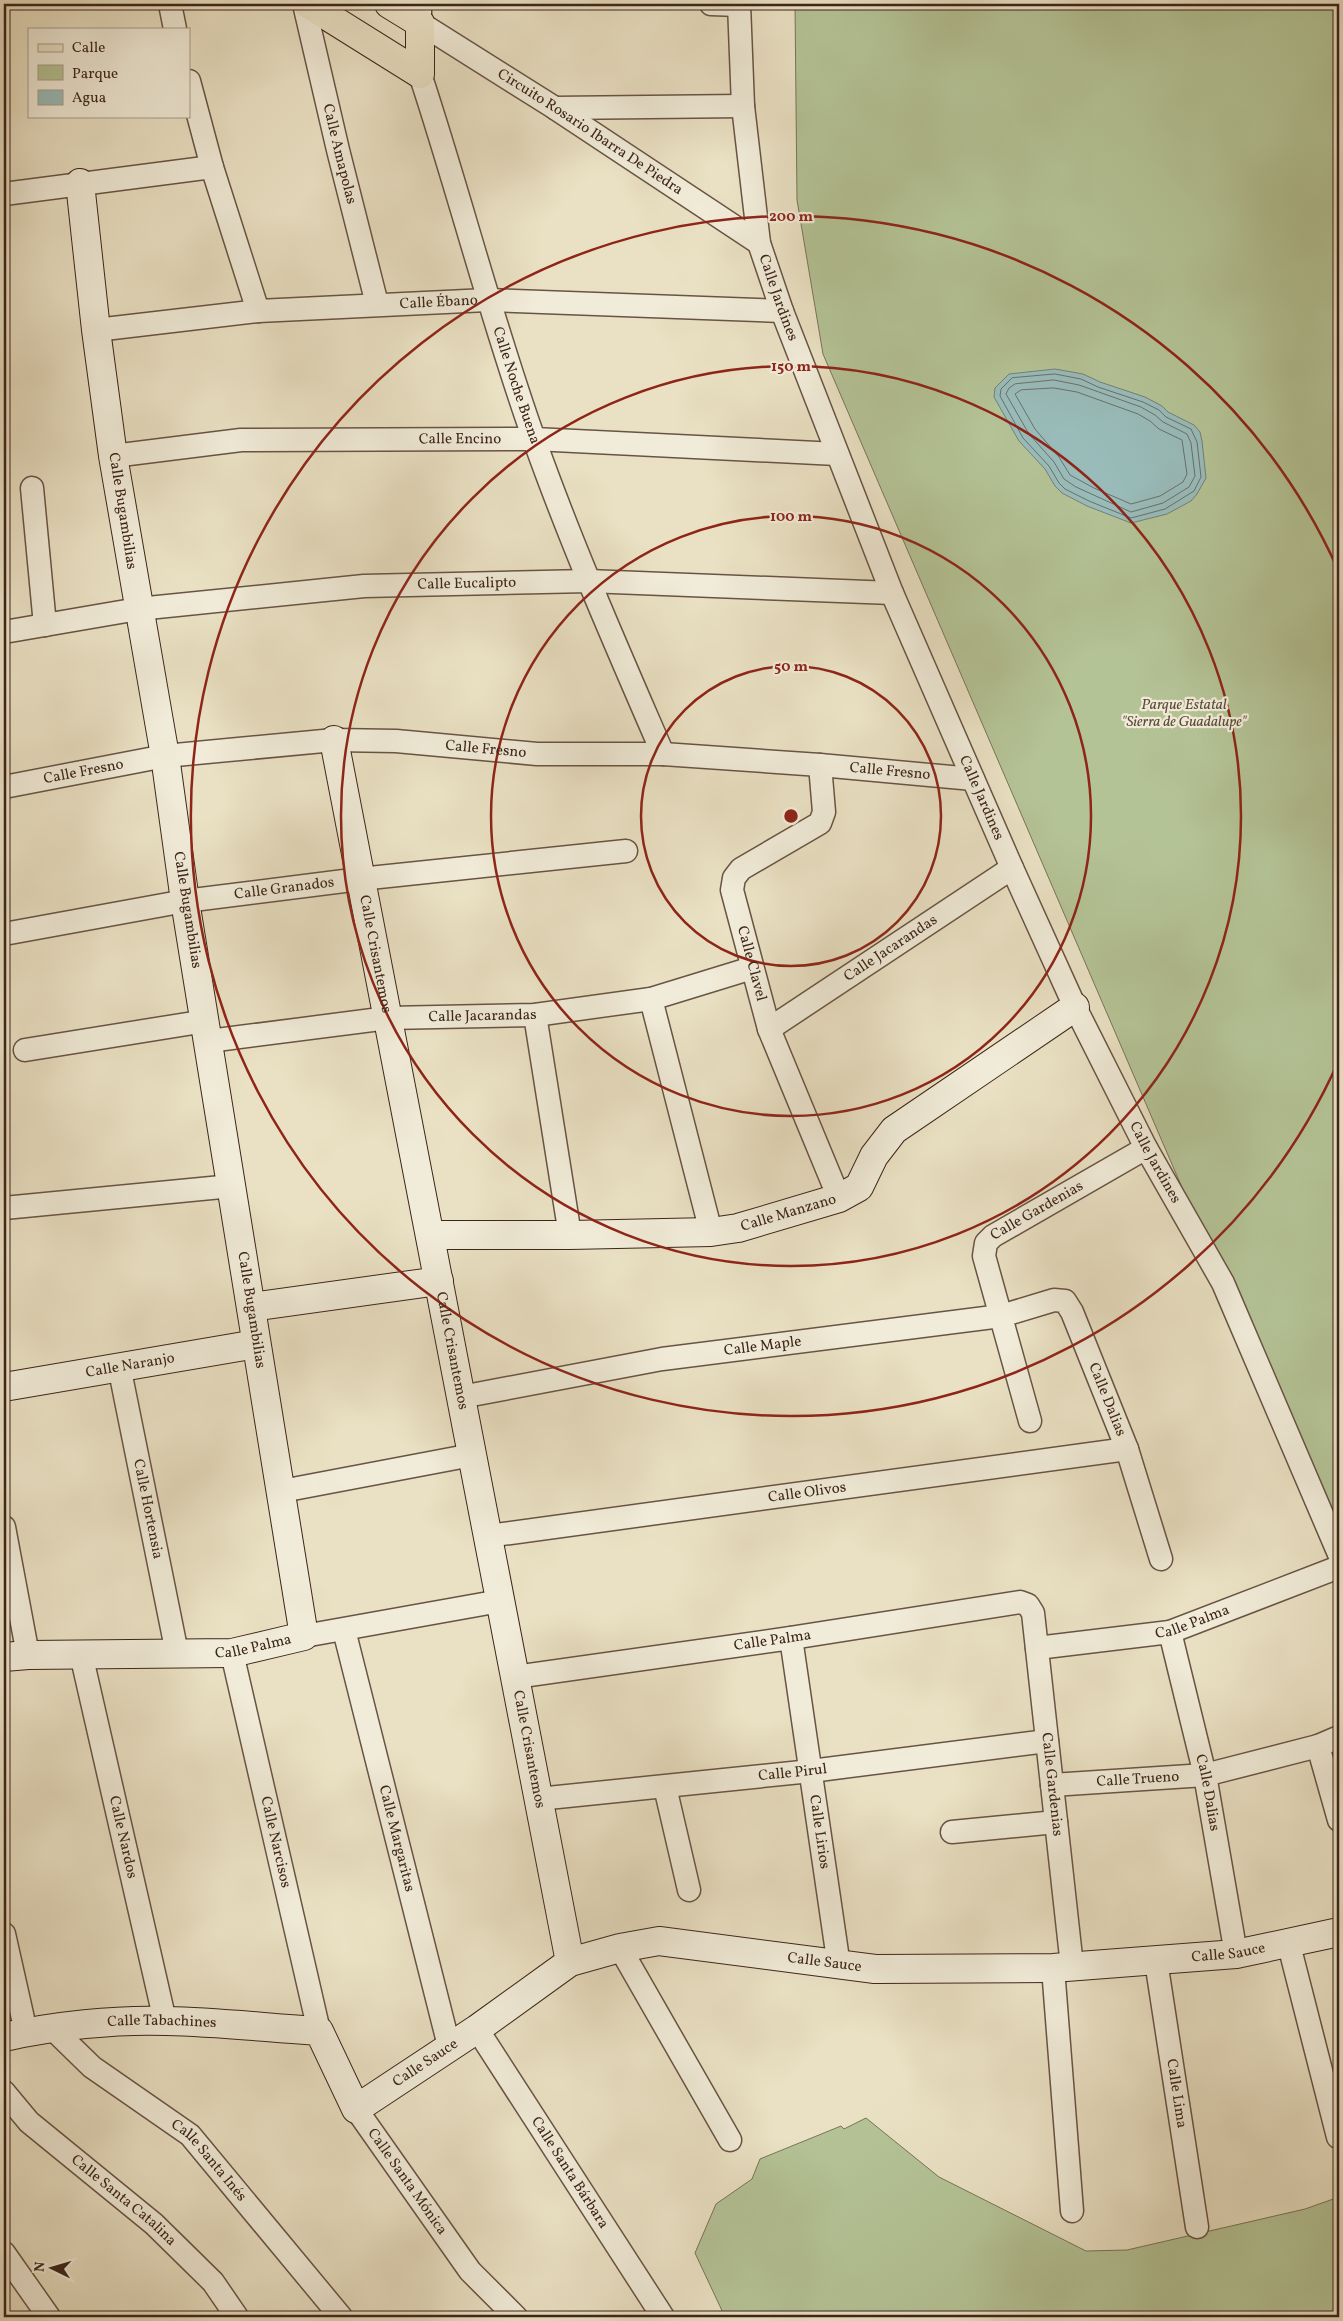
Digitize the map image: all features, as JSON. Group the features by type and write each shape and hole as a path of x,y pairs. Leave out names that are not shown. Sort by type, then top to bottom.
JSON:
{"main road":[{"path":"306,4 420,74"},
{"path":"389,4 420,13"},
{"name":"Calle Noche Buena","path":"420,13 420,74"}],"street":[{"path":"170,4 175,28"},
{"name":"Calle Amapolas","path":"306,4 338,150 377,304"},
{"path":"711,4 739,5"},
{"name":"Calle Jardines","path":"739,5 743,106 759,243 782,311 837,454 892,593 1012,868 1075,1006 1146,1148 1223,1283 1339,1554"},
{"name":"Circuito Rosario Ibarra De Piedra","path":"420,13 554,108 759,243"},
{"name":"Calle Noche Buena","path":"420,74 487,300 534,439 588,581 663,754"},
{"path":"190,85 212,167 258,311"},
{"path":"554,108 743,106"},
{"path":"4,194 212,167"},
{"name":"Calle Bugambilias","path":"80,183 96,330 113,456 165,756 184,901 207,1031 304,1636"},
{"name":"Calle Ébano","path":"96,330 258,311 487,300 782,311"},
{"name":"Calle Encino","path":"113,456 241,440 534,439 837,454"},
{"path":"32,488 45,625"},
{"name":"Calle Eucalipto","path":"4,632 138,609 364,586 588,581 892,593"},
{"name":"Calle Fresno","path":"4,788 165,756 334,740 396,741 537,754 663,754 820,765 972,779"},
{"name":"Calle Crisantemos","path":"334,740 570,1962"},
{"name":"Calle Clavel","path":"820,765 824,812 820,823 741,869 734,878 732,890 769,1029 839,1198"},
{"name":"Calle Granados","path":"4,934 184,901 360,879 626,851"},
{"name":"Calle Jacarandas","path":"769,1029 1012,868"},
{"name":"Calle Jacarandas","path":"25,1050 207,1031 388,1018 535,1015 651,999 752,968"},
{"path":"651,999 711,1232"},
{"name":"Calle Manzano","path":"430,1235 711,1232 738,1228 839,1198 859,1187 874,1156 894,1130 1075,1006"},
{"path":"535,1015 570,1235"},
{"name":"Calle Gardenias","path":"1030,1421 984,1256 986,1243 993,1236 1146,1148"},
{"path":"4,1208 232,1186"},
{"path":"251,1307 438,1281"},
{"name":"Calle Maple","path":"461,1397 662,1359 1001,1316 1054,1300 1064,1301"},
{"name":"Calle Dalias","path":"1064,1301 1072,1312 1127,1449 1161,1560"},
{"name":"Calle Naranjo","path":"4,1387 256,1344"},
{"name":"Calle Hortensia","path":"119,1366 177,1653"},
{"name":"Calle Olivos","path":"488,1536 1127,1449"},
{"path":"282,1491 472,1455"},
{"path":"4,1528 16,1656"},
{"name":"Calle Palma","path":"1037,1648 1170,1632 1339,1567"},
{"name":"Calle Palma","path":"16,1656 177,1653 232,1654 304,1636 500,1602"},
{"name":"Calle Palma","path":"515,1677 791,1638 1020,1602 1028,1605"},
{"name":"Calle Gardenias","path":"1028,1605 1033,1613 1056,1822 1072,2211"},
{"name":"Calle Margaritas","path":"344,1630 449,2046"},
{"name":"Calle Dalias","path":"1170,1632 1205,1775 1236,1954"},
{"name":"Calle Lirios","path":"791,1638 839,1966"},
{"name":"Calle Nardos","path":"81,1654 165,2021"},
{"name":"Calle Narcisos","path":"232,1654 319,2031"},
{"name":"Calle Trueno","path":"1052,1786 1205,1775 1318,1746 1339,1737"},
{"name":"Calle Pirul","path":"538,1799 811,1771 1047,1742"},
{"path":"1318,1746 1339,1820"},
{"path":"665,1787 689,1890"},
{"path":"952,1832 1056,1822"},
{"name":"Calle Sauce","path":"356,2109 477,2029 570,1962 620,1948 659,1941 839,1966 875,1969 1063,1967 1236,1954 1339,1932"},
{"path":"4,1934 15,2035"},
{"path":"1289,1944 1333,2089 1338,2137"},
{"path":"620,1948 730,2140"},
{"name":"Calle Lima","path":"1156,1961 1197,2227"},
{"name":"Calle Tabachines","path":"15,2035 92,2024 165,2021 319,2031"},
{"name":"Calle Santa Inés","path":"53,2029 92,2067 190,2135 341,2317"},
{"name":"Calle Santa Bárbara","path":"477,2029 663,2317"},
{"name":"Calle Santa Mónica","path":"319,2031 356,2109 470,2271 516,2317"},
{"name":"Calle Santa Catalina","path":"4,2092 29,2122 154,2224 174,2243 213,2282 237,2317"},
{"path":"4,2253 49,2317"}],"green space":[{"name":"Parque Estatal \"Sierra de Guadalupe\"","path":"795,4 1339,4 1339,1552 823,354 797,200"},
{"path":"866,2118 939,2177 1086,2251 1127,2250 1305,2209 1339,2197 1339,2317 725,2317 695,2253 716,2204 752,2179 760,2159 841,2126 844,2129"}],"water":[{"path":"1055,369 1083,374 1100,382 1145,397 1162,406 1168,412 1194,425 1200,432 1206,478 1191,501 1167,514 1131,523 1087,506 1062,493 1055,486 1045,469 1019,441 994,397 995,388 1009,374"}]}
